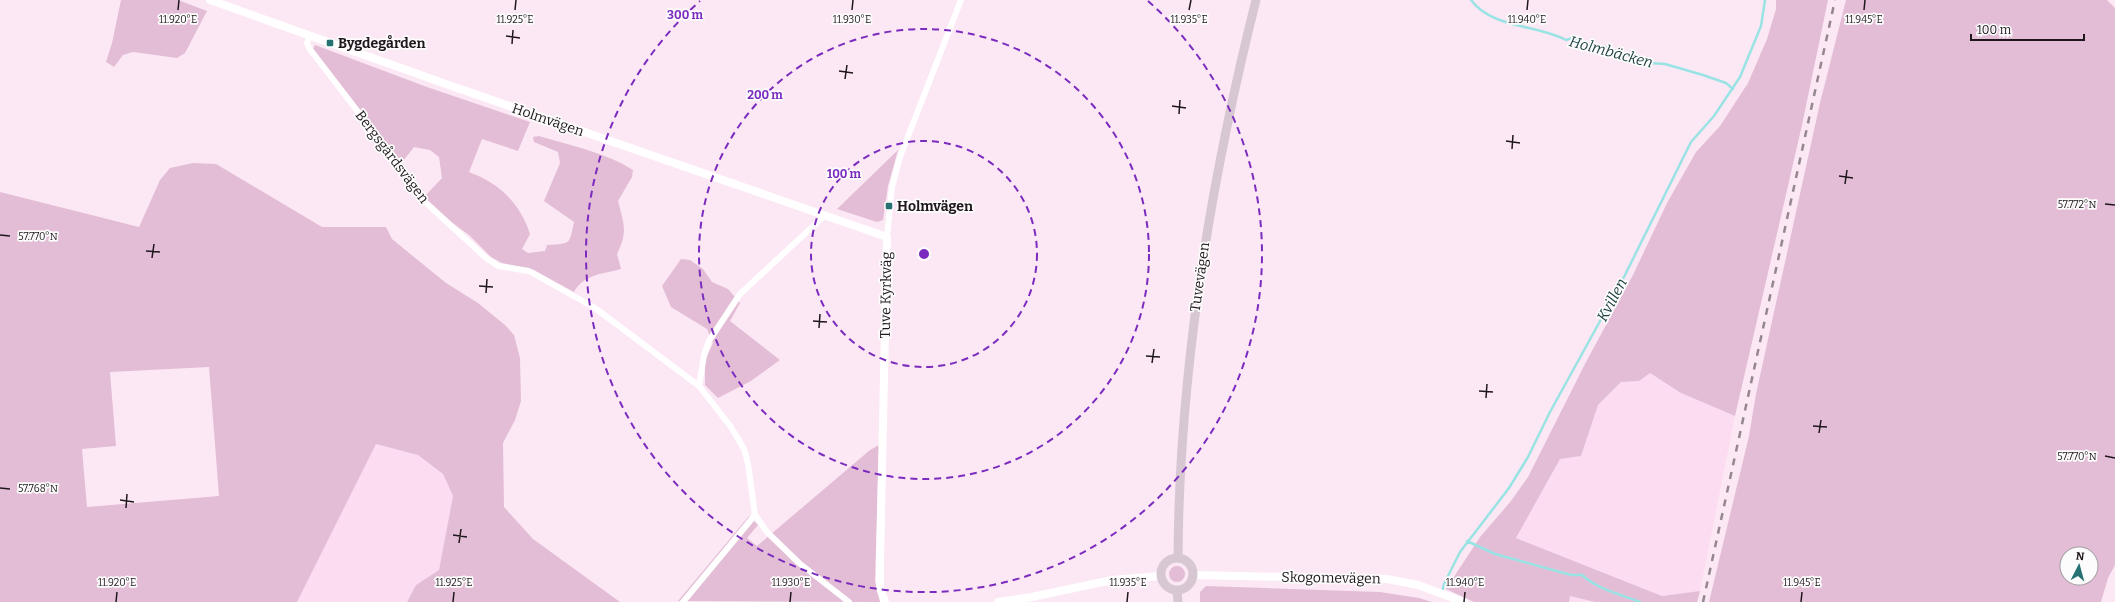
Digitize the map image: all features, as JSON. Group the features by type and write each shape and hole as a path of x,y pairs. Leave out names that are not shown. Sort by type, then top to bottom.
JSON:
{"main road":[{"name":"Tuvevägen","path":"1178,558 1179,492 1182,440 1196,298 1226,127 1256,0"},
{"path":"1178,558 1189,563 1193,575 1188,586 1177,591 1166,586 1161,576 1165,563 1178,558"},
{"path":"1177,591 1178,602"}],"street":[{"name":"Holmvägen","path":"210,0 887,237"},
{"name":"Tuve Kyrkväg","path":"886,602 880,588 880,562 887,237 892,186 900,158 961,0"},
{"name":"Bergsgårdsvägen","path":"310,36 307,43 308,48 369,126 414,190 436,214 498,266 529,272 594,308 699,386 731,427 744,449 754,515 767,532 799,563 849,602"},
{"path":"699,386 704,355 709,341 740,294 824,216"},
{"path":"683,602 754,515"},
{"name":"Skogomevägen","path":"1193,575 1387,579 1418,585 1464,602"},
{"path":"998,602 1032,597 1112,580 1161,576"}],"shaded area":[{"path":"121,0 178,0 207,11 185,53 177,58 133,52 123,55 114,67 106,62 112,43"},
{"path":"1776,0 1828,0 1802,125 1735,416 1681,393 1650,373 1639,381 1621,382 1598,405 1581,456 1560,459 1516,538 1662,596 1700,591 1697,602 1595,602 1570,596 1569,602 1474,602 1446,589 1480,537 1511,501 1528,477 1586,362 1633,275 1667,203 1696,152 1720,126 1748,83 1767,39 1776,9"},
{"path":"1846,0 2107,0 2115,8 2115,565 2108,578 2101,602 1709,602 1749,436 1756,394 1820,103"},
{"path":"315,45 427,87 530,122 518,151 482,139 469,172 499,188 514,204 526,223 530,234 522,249 528,253 545,251 547,245 568,242 574,222 544,201 560,163 558,152 534,142 533,137 539,136 588,150 612,159 633,170 632,177 618,201 624,228 623,240 617,254 621,269 589,278 578,286 574,292 534,270 502,263 491,257 469,235 439,213 426,200 426,195 442,178 439,157 430,150 414,147 400,165 313,49"},
{"path":"898,150 888,186 883,220 877,222 837,209"},
{"path":"193,163 216,164 322,227 386,227 392,239 446,283 478,303 505,325 514,335 520,358 521,401 515,420 503,443 504,507 533,539 620,602 407,602 416,585 439,570 453,496 443,474 418,455 376,444 297,602 0,602 0,192 139,227 160,180 170,168","holes":["209,367 219,496 87,507 82,449 116,446 110,372"]},
{"path":"681,259 690,260 703,269 712,282 728,289 740,303 730,321 780,360 751,381 718,398 705,385 705,361 713,343 707,329 671,307 662,286"},
{"path":"1650,373 1681,393 1735,416 1700,591 1662,596 1516,538 1560,459 1581,456 1598,405 1621,382 1639,381"},
{"path":"376,444 418,455 443,474 453,496 439,570 416,585 407,602 297,602"},
{"path":"879,445 875,581 880,602 678,601 749,516 758,525 747,538 757,546 870,450"},
{"path":"1177,566 1184,571 1185,574 1180,581 1177,582 1170,577 1169,574 1174,567"},
{"path":"1206,586 1380,592 1419,598 1432,602 1200,602 1200,592"},
{"path":"1570,596 1595,602 1569,602"}],"waterway":[{"name":"Holmbäcken","path":"1471,0 1480,9 1503,21 1542,31 1566,40 1572,38 1599,48 1605,47 1626,55 1639,56 1650,63 1665,64 1726,83 1733,89"},
{"name":"Kvillen","path":"1442,592 1444,584 1460,552 1509,488 1528,457 1550,412 1621,283 1691,142 1714,116 1740,77 1761,26 1765,0"},
{"path":"1467,541 1495,554 1571,575 1582,575 1603,588 1640,602"}],"railway":[{"path":"1703,602 1835,0"}],"place":[{"name":"Bygdegården","path":"330,43"},
{"name":"Holmvägen","path":"889,206"}]}
